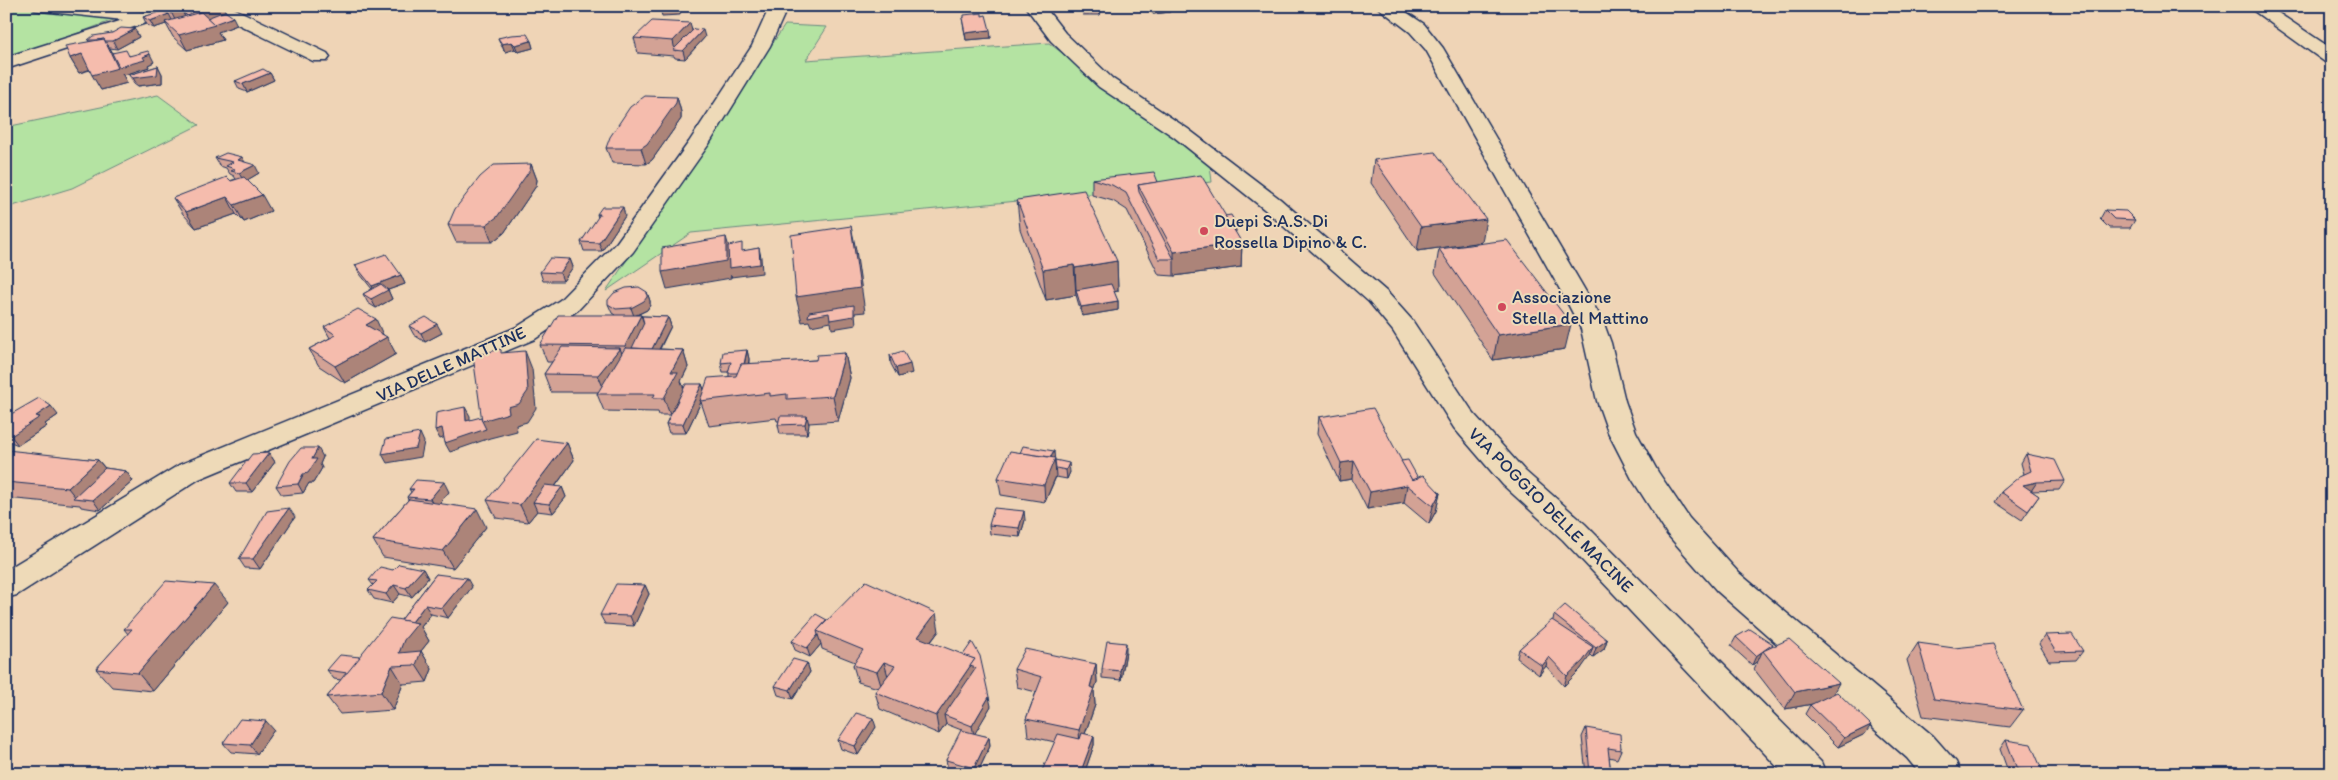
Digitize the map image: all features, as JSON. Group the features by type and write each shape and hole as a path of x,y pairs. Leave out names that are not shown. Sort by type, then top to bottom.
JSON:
{"street":[{"path":"41,6 148,17 220,6"},
{"path":"6,62 107,32 148,17 171,6"},
{"name":"VIA DELLE MATTINE","path":"6,586 189,472 447,367 526,332 569,305 625,247 698,144 761,46 779,6"},
{"name":"VIA POGGIO DELLE MACINE","path":"1034,6 1058,37 1106,83 1181,133 1272,204 1378,297 1403,326 1464,421 1514,478 1580,538 1808,774"},
{"path":"1385,6 1417,28 1434,48 1580,302 1595,332 1614,411 1625,439 1640,467 1694,547 1710,566 1728,582 1920,747 1943,774"},
{"path":"2256,6 2332,58"},
{"path":"216,7 320,57"}],"green space":[{"path":"6,6 89,6 135,12 46,45 6,70"},
{"path":"785,25 827,27 806,60 1049,43 1210,165 1212,182 691,233 606,291"},
{"path":"158,95 199,125 72,188 6,208 6,127"}],"building":[{"path":"163,6 180,6 170,10"},
{"path":"187,6 217,6 198,12"},
{"path":"660,6 678,6 678,7 660,9"},
{"path":"1083,6 1100,6 1099,8 1082,8"},
{"path":"163,11 169,14 150,21 143,17"},
{"path":"225,11 233,17 214,24 207,18"},
{"path":"188,12 193,15 188,16 183,13"},
{"path":"201,12 215,25 179,35 165,22"},
{"path":"982,13 982,16 986,15 990,30 965,33 962,18 964,18 964,15"},
{"path":"652,21 690,23 673,41 634,38"},
{"path":"121,28 135,29 113,41 105,41 104,39 88,40 93,36 112,33"},
{"path":"694,29 703,30 683,51 673,50"},
{"path":"527,34 531,41 515,45 512,42 502,44 498,38 511,35"},
{"path":"104,39 118,68 92,75 82,54 70,58 65,46"},
{"path":"126,50 129,56 148,51 150,54 143,57 145,60 119,67 112,53"},
{"path":"158,66 157,75 133,78 129,75"},
{"path":"263,69 270,73 243,84 235,81"},
{"path":"645,96 677,97 676,103 647,144 641,148 606,148 610,137 630,107"},
{"path":"1435,152 1486,219 1421,227 1374,160"},
{"path":"226,153 242,157 238,160 255,165 239,173 231,171 235,169 226,166 233,162 215,158"},
{"path":"531,164 530,170 497,217 486,225 448,225 455,209 480,177 494,165"},
{"path":"1154,172 1158,182 1138,185 1139,192 1174,259 1159,259 1126,193 1112,185 1092,179"},
{"path":"1201,175 1242,243 1174,252 1138,185"},
{"path":"227,177 231,181 244,177 262,195 234,205 227,197 186,212 173,198"},
{"path":"1084,190 1117,261 1075,268 1074,265 1043,270 1017,200"},
{"path":"602,207 623,207 599,243 581,242 600,214 597,214"},
{"path":"2105,210 2126,211 2135,220 2114,219"},
{"path":"1231,215 1236,224 1231,225 1225,216"},
{"path":"851,226 860,288 796,297 791,235"},
{"path":"726,237 726,261 662,272 662,248"},
{"path":"1507,240 1571,324 1498,335 1439,249"},
{"path":"742,243 742,251 759,248 760,264 729,268 728,246"},
{"path":"386,254 401,275 372,286 355,265"},
{"path":"550,258 570,259 560,273 540,272"},
{"path":"381,284 388,290 371,299 363,294"},
{"path":"1111,284 1118,301 1081,307 1076,290"},
{"path":"639,287 647,292 647,297 644,301 631,308 616,309 608,304 608,300 614,293 626,288"},
{"path":"854,305 854,316 830,320 829,313 808,317 809,312"},
{"path":"358,309 376,319 366,325 387,337 335,366 309,349 336,335 324,327"},
{"path":"558,315 641,315 625,346 540,345"},
{"path":"642,316 668,317 652,349 632,348 644,323"},
{"path":"426,317 437,324 421,333 409,326"},
{"path":"562,347 620,348 598,375 544,374"},
{"path":"625,348 683,350 671,372 678,372 664,398 653,398 655,394 597,394"},
{"path":"501,349 501,353 525,351 528,391 519,404 508,407 509,413 482,421 473,356"},
{"path":"747,350 744,364 741,364 738,373 728,373 731,362 721,363 723,352"},
{"path":"903,351 910,364 896,368 890,355"},
{"path":"845,353 833,396 787,399 787,394 770,396 770,393 700,401 708,378 736,376 741,364 816,360 817,355"},
{"path":"686,384 702,384 683,424 666,424"},
{"path":"39,398 51,406 36,416 40,417 11,436 6,434 6,417"},
{"path":"465,407 466,421 481,417 486,429 445,443 442,428 435,430 436,413"},
{"path":"1373,408 1412,480 1423,475 1440,493 1433,506 1407,485 1370,492 1354,461 1341,463 1319,417"},
{"path":"780,416 807,416 805,424 778,425"},
{"path":"420,433 416,448 382,454 386,439"},
{"path":"536,439 567,443 520,505 487,500"},
{"path":"1023,446 1054,451 1051,457 1020,453"},
{"path":"301,448 318,448 312,459 317,459 308,473 303,474 298,484 276,486 290,461"},
{"path":"7,450 98,460 68,488 6,482"},
{"path":"1010,451 1055,458 1044,485 998,478"},
{"path":"269,453 246,483 230,483 252,454"},
{"path":"2026,454 2055,460 2065,481 2037,482 2023,485 2039,496 2028,511 2001,492 2020,476 2031,471"},
{"path":"1055,460 1069,463 1066,470 1056,468"},
{"path":"1408,460 1418,478 1412,480 1401,461"},
{"path":"105,468 126,471 93,500 73,498"},
{"path":"416,480 444,482 430,499 407,497 414,489 409,489"},
{"path":"545,485 562,487 549,504 533,502"},
{"path":"409,499 477,509 443,551 373,540"},
{"path":"289,508 253,559 239,559 267,511"},
{"path":"994,508 1024,511 1019,528 989,525"},
{"path":"399,564 423,569 406,588 394,585 386,594 368,590 377,581 369,580 380,567 393,570"},
{"path":"436,574 467,578 442,608 425,605 412,622 401,620"},
{"path":"166,581 214,585 138,673 96,669 132,629 124,629"},
{"path":"866,581 936,613 918,637 975,659 936,716 875,692 895,666 884,662 877,672 853,665 863,650 817,631"},
{"path":"616,584 645,585 630,616 600,615"},
{"path":"1565,605 1607,640 1596,648 1554,615"},
{"path":"816,614 827,620 817,631 818,635 807,648 792,641"},
{"path":"390,618 418,623 404,640 399,653 421,651 416,665 392,666 381,692 327,697"},
{"path":"1552,620 1593,647 1583,661 1567,676 1549,657 1542,666 1519,649"},
{"path":"1750,629 1773,644 1756,656 1736,637"},
{"path":"2072,634 2083,651 2056,652 2045,635"},
{"path":"1789,639 1839,683 1795,692 1763,651"},
{"path":"1107,641 1126,643 1120,671 1102,669"},
{"path":"972,642 980,656 989,697 972,726 944,715 976,668 970,666 975,659 963,655"},
{"path":"1918,643 1954,648 1993,644 2023,710 1934,699"},
{"path":"1025,649 1096,664 1090,687 1094,688 1079,730 1026,719 1042,677 1014,669"},
{"path":"340,655 360,657 347,673 327,670"},
{"path":"793,659 807,663 790,690 775,686"},
{"path":"1837,692 1871,725 1844,738 1810,705"},
{"path":"856,713 873,718 855,746 838,740"},
{"path":"240,719 266,721 250,745 223,743"},
{"path":"1586,728 1620,734 1621,750 1608,748 1611,774 1590,774"},
{"path":"961,730 989,737 974,768 946,760"},
{"path":"1082,733 1094,736 1080,774 1041,773 1058,734 1080,739"},
{"path":"2006,740 2031,744 2043,772 2017,769"}],"place":[{"name":"Duepi S.A.S. Di Rossella Dipino & C.","path":"1204,231"},
{"name":"Associazione Stella del Mattino","path":"1502,307"}]}
